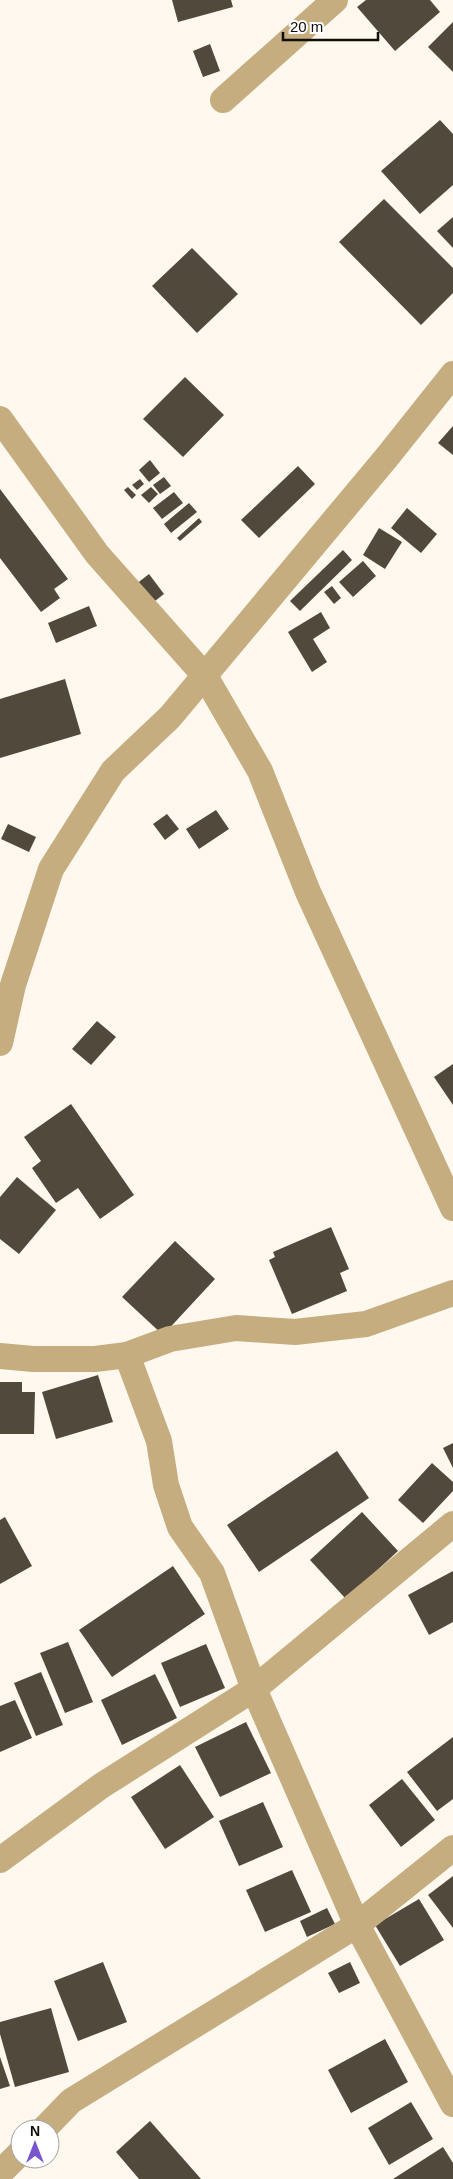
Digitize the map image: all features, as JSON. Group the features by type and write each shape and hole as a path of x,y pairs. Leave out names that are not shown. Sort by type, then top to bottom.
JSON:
{"street":[{"path":"223,100 335,0"},
{"path":"0,1043 13,985 51,869 113,771 170,717 387,457 453,374"},
{"path":"0,419 98,554 205,676 260,771 308,892 453,1208"},
{"path":"0,1356 33,1359 95,1359 127,1355 170,1339 236,1328 294,1332 366,1324 453,1293"},
{"path":"127,1355 160,1442 166,1485 180,1527 212,1573 254,1689 356,1925 453,2104"},
{"path":"0,1860 101,1786 254,1689 453,1524"},
{"path":"54,2119 71,2101 356,1925 453,1848"},
{"path":"0,2173 10,2162"}],"building":[{"path":"172,0 231,0 233,7 178,22"},
{"path":"366,0 430,0 440,12 395,51 357,7"},
{"path":"453,22 453,72 428,47"},
{"path":"210,44 220,71 203,77 193,51"},
{"path":"440,120 453,134 453,185 420,214 381,171"},
{"path":"384,199 453,268 453,293 421,325 339,242"},
{"path":"453,217 453,248 437,231"},
{"path":"192,248 238,294 197,333 152,286"},
{"path":"185,377 224,415 183,457 143,419"},
{"path":"453,426 453,455 438,443"},
{"path":"150,460 160,473 149,482 139,470"},
{"path":"298,466 315,484 259,538 241,520"},
{"path":"164,477 171,486 160,494 153,485"},
{"path":"140,479 144,484 137,490 132,485"},
{"path":"128,487 136,495 132,499 124,490"},
{"path":"151,487 158,494 149,503 141,495"},
{"path":"0,489 68,579 54,589 60,598 41,612 0,558"},
{"path":"174,492 183,503 162,519 153,508"},
{"path":"189,503 197,512 171,533 164,524"},
{"path":"407,508 437,534 421,553 391,528"},
{"path":"199,518 202,522 180,541 177,538"},
{"path":"379,528 402,542 385,569 363,555"},
{"path":"343,550 352,560 300,611 290,601"},
{"path":"363,561 376,576 353,597 339,582"},
{"path":"149,574 164,594 151,604 135,585"},
{"path":"332,586 341,598 334,604 324,592"},
{"path":"89,606 97,626 56,643 48,623"},
{"path":"321,612 330,628 313,639 327,662 312,672 288,632"},
{"path":"65,679 81,734 0,758 0,699"},
{"path":"216,810 229,829 199,849 186,829"},
{"path":"167,814 179,829 165,840 153,824"},
{"path":"8,824 36,837 29,852 1,839"},
{"path":"97,1021 116,1037 91,1065 72,1049"},
{"path":"453,1064 453,1105 434,1077"},
{"path":"71,1104 134,1195 100,1219 78,1188 56,1203 32,1168 41,1161 24,1137"},
{"path":"17,1177 56,1210 19,1254 0,1239 0,1197"},
{"path":"331,1227 349,1269 340,1273 347,1291 292,1314 269,1260 275,1257 273,1252"},
{"path":"175,1241 215,1279 163,1335 122,1297"},
{"path":"98,1375 113,1422 56,1439 42,1392"},
{"path":"0,1382 22,1382 22,1392 35,1392 34,1434 0,1434"},
{"path":"453,1443 453,1468 443,1448"},
{"path":"337,1451 369,1498 259,1572 227,1525"},
{"path":"432,1463 453,1482 453,1491 423,1523 398,1500"},
{"path":"362,1512 398,1551 346,1599 310,1560"},
{"path":"5,1517 32,1566 0,1584 0,1520"},
{"path":"173,1566 205,1614 112,1677 79,1630"},
{"path":"453,1571 453,1622 429,1635 408,1595"},
{"path":"68,1642 93,1702 65,1713 40,1653"},
{"path":"206,1644 225,1688 180,1707 161,1663"},
{"path":"41,1672 63,1725 36,1736 14,1683"},
{"path":"155,1674 177,1718 122,1745 101,1700"},
{"path":"15,1700 32,1738 0,1752 0,1706"},
{"path":"246,1722 271,1773 220,1797 195,1747"},
{"path":"453,1737 453,1799 437,1811 407,1772"},
{"path":"180,1765 214,1817 165,1849 131,1797"},
{"path":"402,1779 435,1820 401,1847 369,1805"},
{"path":"263,1802 283,1847 239,1866 219,1821"},
{"path":"292,1870 311,1912 265,1932 246,1890"},
{"path":"453,1876 453,1928 428,1895"},
{"path":"419,1899 444,1940 400,1966 375,1925"},
{"path":"327,1908 335,1924 307,1937 300,1921"},
{"path":"103,1962 127,2022 78,2041 54,1981"},
{"path":"350,1962 360,1983 339,1993 328,1973"},
{"path":"51,2008 69,2072 15,2087 0,2034 0,2022"},
{"path":"385,2039 408,2082 351,2113 328,2070"},
{"path":"0,2057 10,2086 0,2089"},
{"path":"411,2102 433,2139 389,2165 368,2128"},
{"path":"150,2121 201,2179 139,2179 116,2152"},
{"path":"443,2147 453,2163 453,2179 393,2179"}]}
